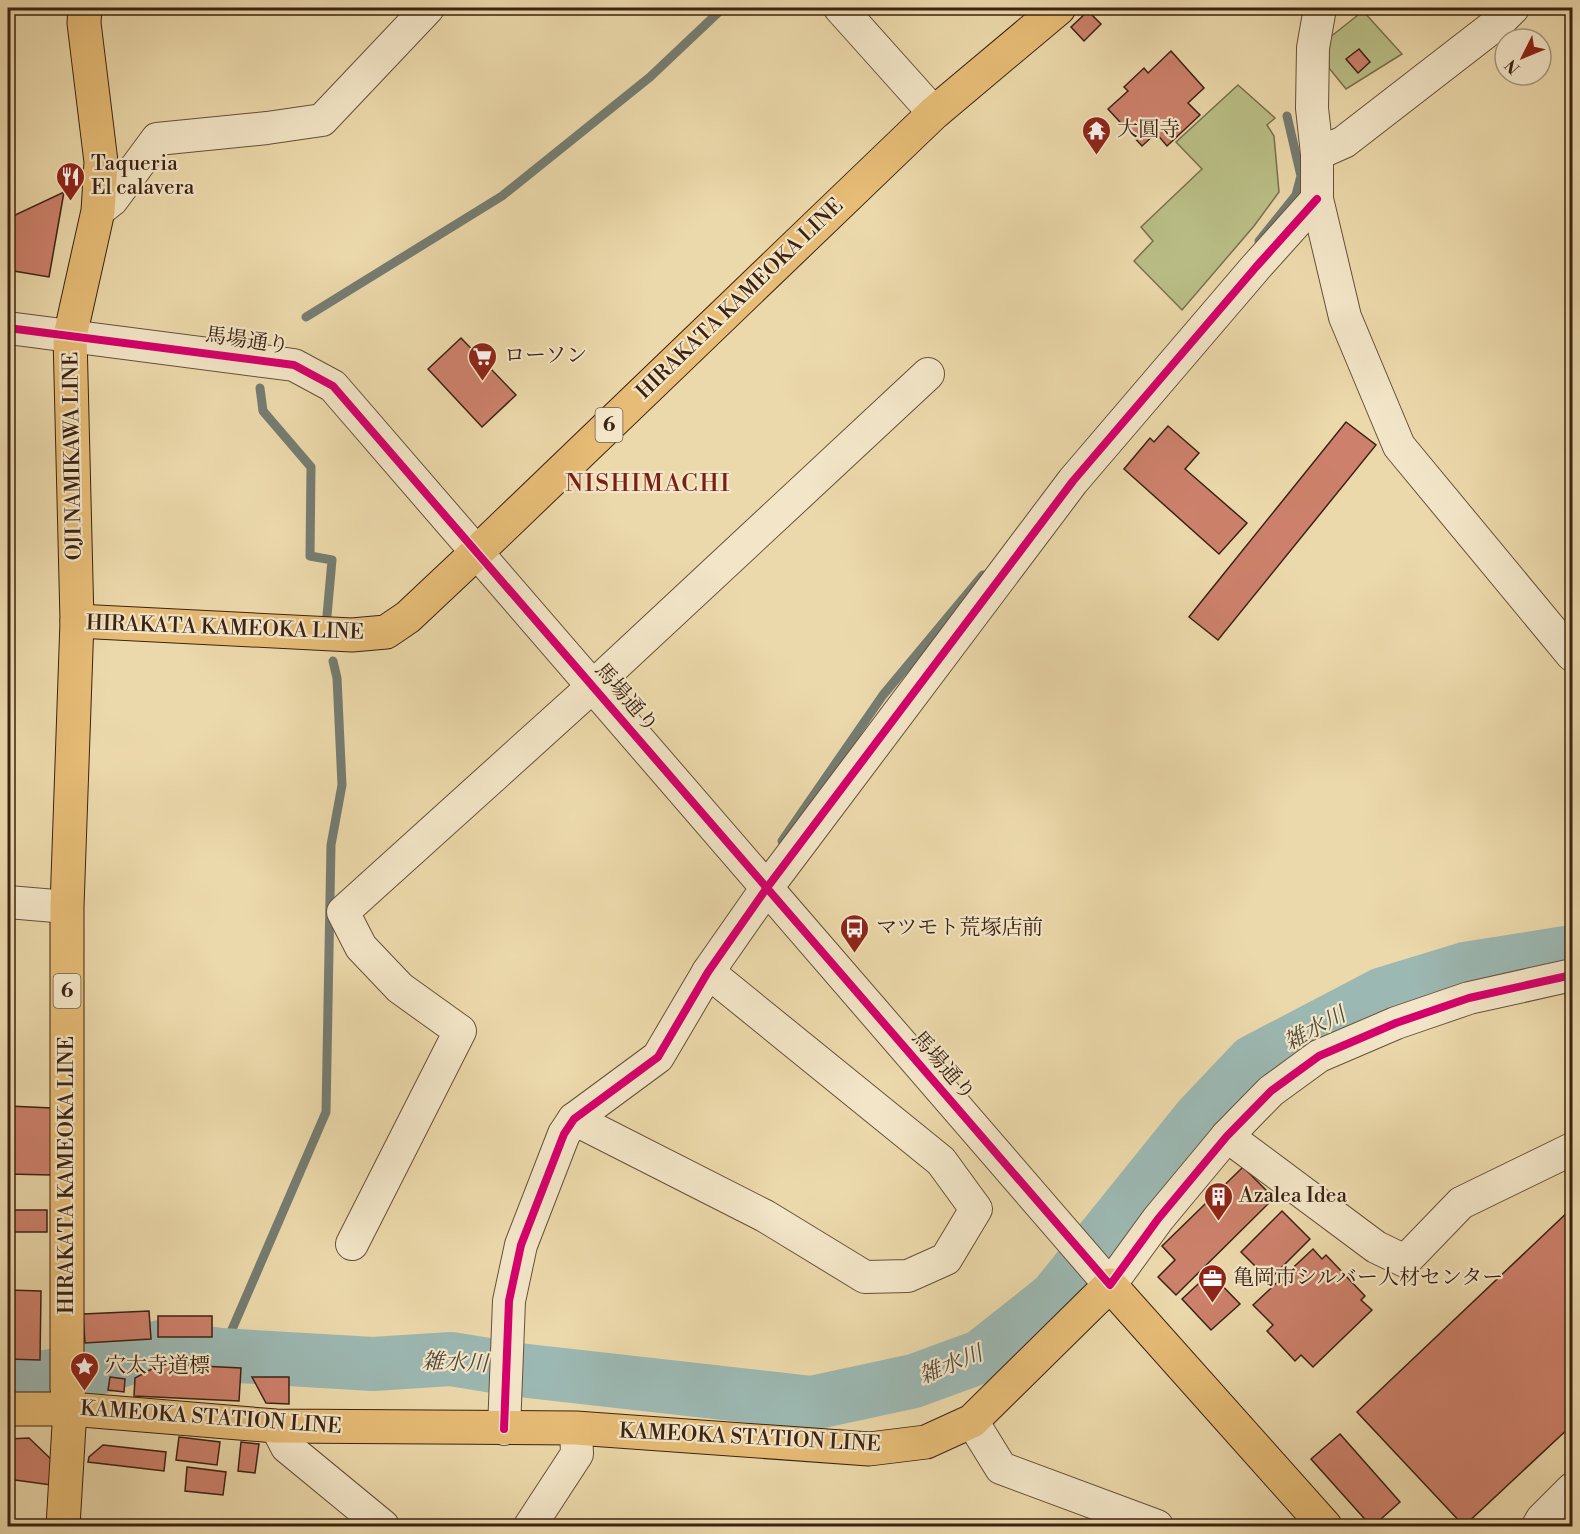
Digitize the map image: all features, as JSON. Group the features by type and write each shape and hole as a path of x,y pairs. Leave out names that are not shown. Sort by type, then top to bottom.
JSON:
{"main road":[{"name":"OJI NAMIKAWA LINE","path":"77,621 70,336 98,211 100,162 84,22 86,8"},
{"name":"HIRAKATA KAMEOKA LINE","path":"68,1386 67,907 77,621 352,635 386,632 408,617 476,553 934,113 1059,8"},
{"name":"KAMEOKA STATION LINE","path":"8,1409 68,1386 276,1426 576,1428 869,1449 926,1442 972,1421 1103,1277"},
{"path":"1103,1277 1325,1527"},
{"path":"63,1527 68,1386"}],"street":[{"path":"98,211 112,200 157,139 322,120 428,8"},
{"path":"840,8 934,113"},
{"path":"1320,8 1313,48 1312,108 1317,154 1317,199 1346,317 1400,446 1572,655"},
{"path":"1317,154 1344,142 1499,22 1513,8"},
{"path":"504,1429 509,1301 521,1245 564,1134 574,1119 658,1058 708,972 766,889 1073,481 1317,199"},
{"name":"馬場通り","path":"8,328 294,365 333,386 1103,1277"},
{"path":"352,1244 460,1031 400,988 362,947 343,912 592,687 927,374"},
{"path":"8,902 67,907"},
{"path":"574,1119 765,1216 865,1277 908,1276 946,1259 976,1209 941,1161 708,972"},
{"path":"1103,1277 1158,1219 1227,1136 1271,1091 1319,1056 1396,1023 1469,998 1572,975"},
{"path":"1227,1136 1376,1248 1404,1261 1461,1203 1572,1149"},
{"path":"972,1421 1001,1467 1157,1527"},
{"path":"276,1426 287,1447 383,1527"},
{"path":"530,1527 577,1454 576,1428"},
{"path":"1538,1527 1542,1519 1572,1489"}],"green space":[{"path":"1363,11 1402,54 1346,89 1329,68 1329,38"},
{"path":"1238,85 1275,118 1267,125 1274,136 1279,192 1254,226 1182,310 1134,261 1153,241 1141,227 1202,169 1176,142"}],"building":[{"path":"1088,11 1101,24 1084,41 1071,27"},
{"path":"1359,49 1370,62 1358,73 1346,59"},
{"path":"1171,51 1204,88 1188,103 1200,115 1167,146 1156,133 1142,146 1108,109 1128,91 1124,87 1144,68 1148,73"},
{"path":"64,192 49,277 8,270 8,248 13,216"},
{"path":"461,338 516,395 482,427 428,369"},
{"path":"1346,422 1376,445 1218,640 1189,617"},
{"path":"1168,426 1199,453 1185,469 1247,523 1219,554 1124,469 1150,438 1154,442"},
{"path":"8,1106 52,1108 51,1175 8,1174"},
{"name":"Azalea Idea","path":"1243,1167 1274,1198 1176,1295 1158,1277 1175,1260 1162,1246"},
{"path":"8,1189 10,1189 10,1210 47,1210 47,1232 10,1232 11,1272 8,1272"},
{"path":"1572,1208 1572,1425 1464,1526 1357,1412"},
{"path":"1282,1211 1310,1239 1269,1280 1241,1252"},
{"path":"1313,1249 1322,1259 1326,1255 1365,1296 1361,1300 1372,1310 1313,1367 1301,1355 1295,1361 1267,1331 1273,1325 1253,1305"},
{"path":"1210,1273 1240,1304 1211,1330 1182,1299"},
{"path":"8,1290 41,1291 40,1360 8,1359"},
{"path":"149,1311 151,1339 85,1343 83,1314"},
{"path":"158,1316 212,1316 212,1337 158,1337"},
{"path":"161,1364 241,1368 239,1401 134,1396 135,1378"},
{"path":"110,1377 125,1379 124,1392 108,1390"},
{"path":"252,1377 289,1377 289,1404 266,1403"},
{"path":"1340,1434 1400,1502 1373,1526 1311,1459"},
{"path":"179,1437 220,1442 217,1465 176,1460"},
{"path":"29,1438 54,1462 51,1485 8,1479 8,1439"},
{"path":"241,1442 259,1444 255,1473 238,1471"},
{"path":"103,1445 166,1452 164,1471 88,1462 89,1457"},
{"path":"187,1467 226,1472 223,1495 185,1491"}],"waterway":[{"path":"306,317 502,196 650,77 723,8"},
{"path":"1259,241 1296,195 1301,176 1287,116"},
{"path":"260,388 263,411 311,467 310,556 332,560 326,627"},
{"path":"782,841 883,695 983,575"},
{"path":"221,1355 326,1112 331,845 342,785 337,678 333,661"},
{"name":"雑水川","path":"8,1380 25,1380 91,1370 161,1347 221,1355 373,1364 451,1359 519,1370 812,1403 914,1381 982,1356 1055,1298 1200,1118 1253,1062 1383,994 1465,969 1572,952"}],"cycle path":[{"path":"504,1429 509,1301 521,1245 564,1134 574,1119 658,1057 708,972 766,889 1073,481 1317,199"},
{"path":"8,328 294,365 333,386 1110,1285 1158,1219 1227,1136 1271,1091 1319,1056 1396,1023 1469,998 1572,975"}],"place":[{"name":"大圓寺","path":"1096,156"},
{"name":"Taqueria El calavera","path":"70,202"},
{"name":"ローソン","path":"483,382"},
{"name":"マツモト荒塚店前","path":"855,954"},
{"name":"Azalea Idea","path":"1218,1222"},
{"name":"亀岡市シルバー人材センター","path":"1212,1304"},
{"name":"穴太寺道標","path":"84,1392"}],"district":[{"name":"NISHIMACHI","path":"648,484"}]}
